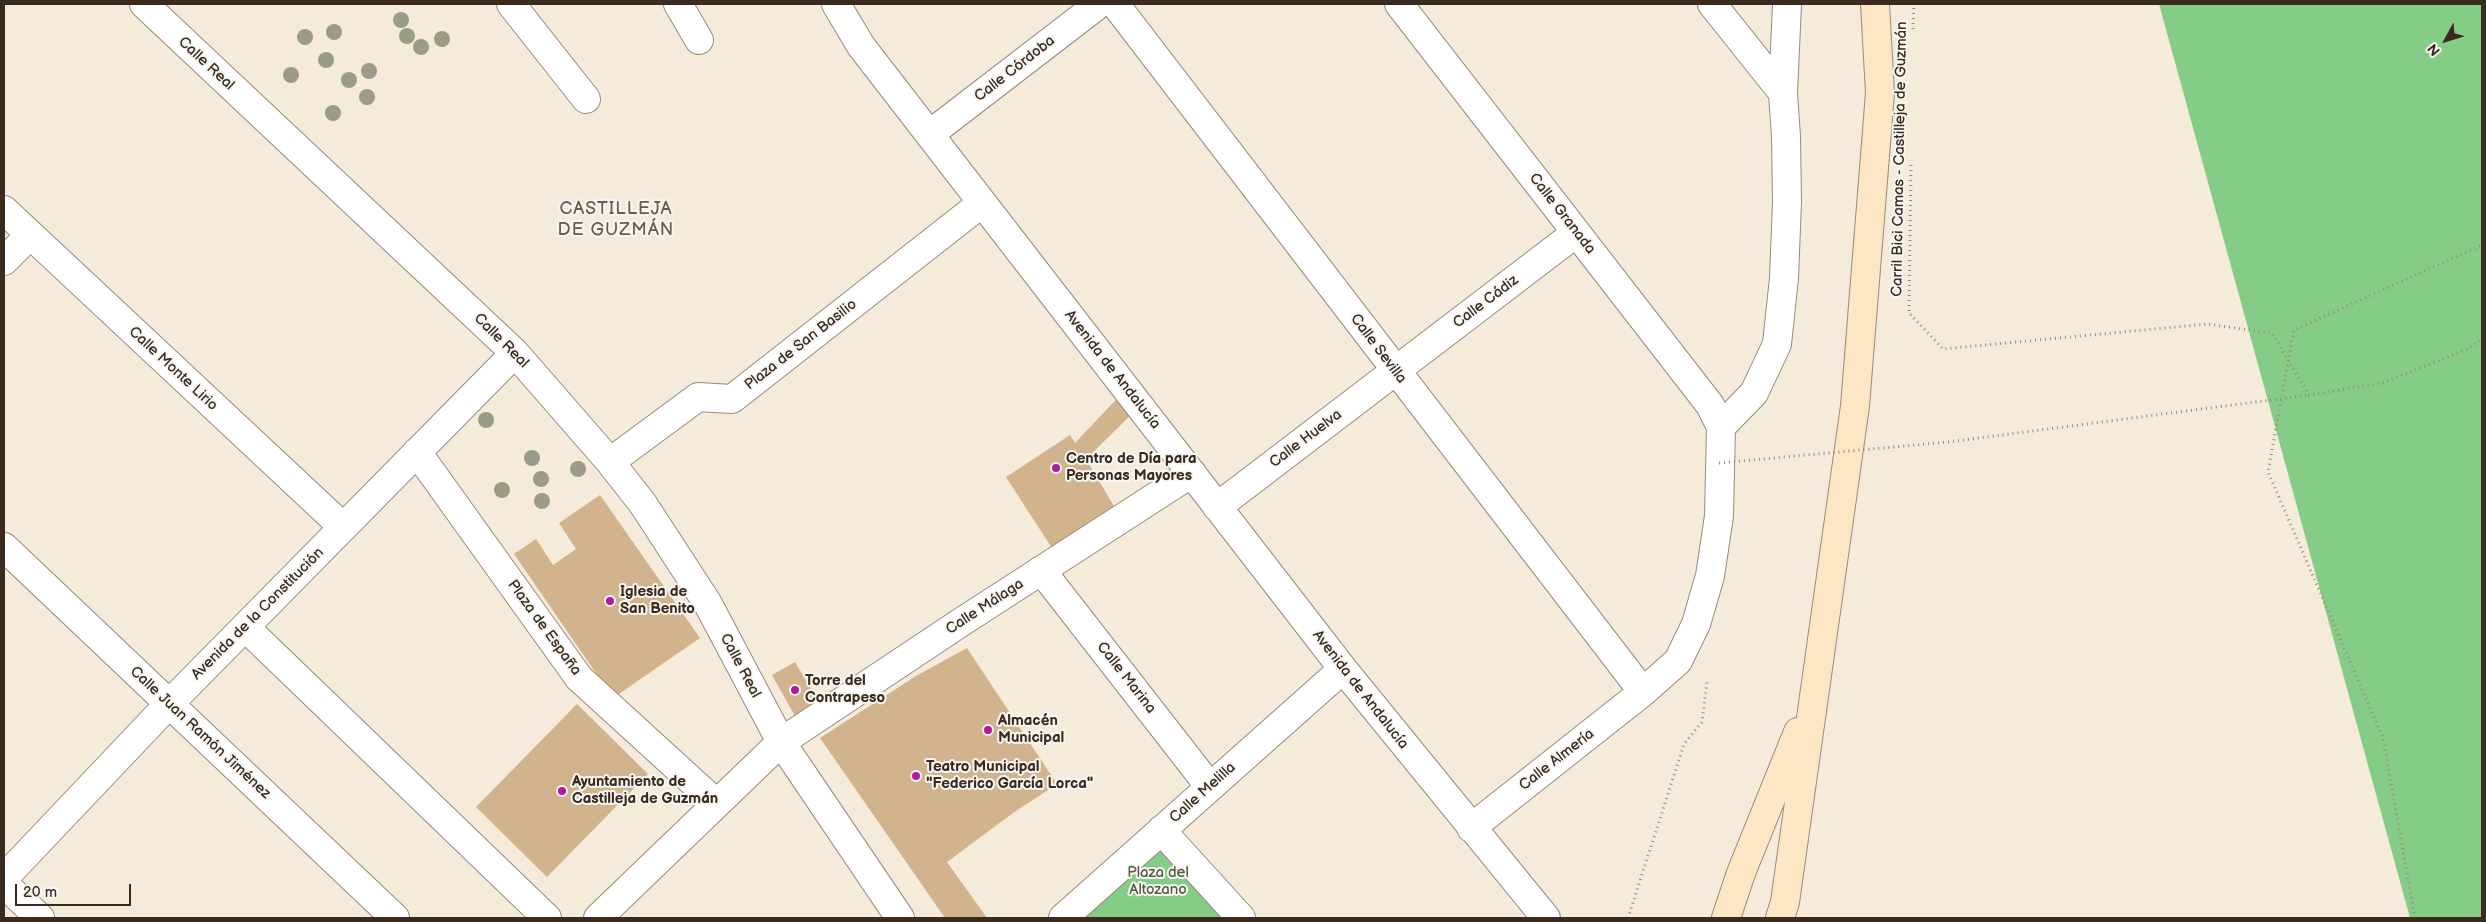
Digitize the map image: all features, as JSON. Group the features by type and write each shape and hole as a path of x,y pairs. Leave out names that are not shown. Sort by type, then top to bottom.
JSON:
{"main road":[{"path":"1780,918 1785,902 1856,396 1880,93 1875,4"},
{"path":"1726,918 1741,873 1814,693"}],"street":[{"name":"Calle Real","path":"144,4 515,353 610,462 643,504 708,604 781,742 900,918"},
{"path":"511,4 586,99"},
{"path":"678,4 699,40"},
{"name":"Avenida de Andalucía","path":"836,4 861,46 1217,507 1343,669 1546,918"},
{"name":"Calle Córdoba","path":"930,134 1100,4"},
{"name":"Calle Sevilla","path":"1115,4 1643,692"},
{"name":"Calle Granada","path":"1399,4 1710,405 1721,427"},
{"path":"1712,4 1783,93"},
{"path":"1721,427 1754,393 1777,344 1784,278 1787,202 1783,93 1787,4"},
{"name":"Plaza de San Basilio","path":"610,462 698,397 732,399 982,203"},
{"name":"Calle Monte Lirio","path":"4,210 343,527"},
{"name":"Calle Cádiz","path":"1395,371 1576,233"},
{"path":"4,261 30,235"},
{"name":"Avenida de la Constitución","path":"4,878 169,704 515,353"},
{"name":"Calle Huelva","path":"1217,507 1395,371"},
{"name":"Calle Almería","path":"1471,828 1643,692 1678,661 1696,624 1710,576 1719,516 1721,427"},
{"name":"Plaza de España","path":"417,452 579,678 716,804"},
{"name":"Calle Málaga","path":"598,918 781,742 1041,570 1192,474"},
{"name":"Calle Juan Ramón Jiménez","path":"4,547 395,918"},
{"name":"Calle Marina","path":"1041,570 1210,786"},
{"path":"245,627 547,918"},
{"name":"Calle Melilla","path":"1063,918 1343,669"},
{"path":"1161,830 1241,918"},
{"path":"4,884 40,918"}],"path":[{"name":"Carril Bici Camas - Castilleja de Guzmán","path":"1913,34 1914,4"},
{"name":"Carril Bici Camas - Castilleja de Guzmán","path":"1911,163 1909,313 1943,349 2207,324 2272,333 2309,395"},
{"path":"2415,918 2384,738 2268,472 2294,330 2482,245"},
{"path":"1719,463 1948,442 2309,395 2382,383 2468,349 2482,338"}],"green space":[{"path":"2159,4 2482,4 2482,918 2410,918"},
{"name":"Plaza del Altozano","path":"1161,830 1240,918 1063,918"}],"building":[{"name":"Centro de Día para Personas Mayores","path":"1126,389 1140,406 1086,459 1121,518 1059,559 1006,477 1070,435 1075,443"},
{"name":"Iglesia de San Benito","path":"600,495 700,638 613,698 514,554 536,539 553,565 576,549 559,523"},
{"name":"Teatro Municipal \"Federico García Lorca\"","path":"967,648 1057,784 1013,813 947,862 987,918 945,918 820,738 916,676"},
{"name":"Torre del Contrapeso","path":"795,662 820,704 796,718 772,675"},
{"name":"Ayuntamiento de Castilleja de Guzmán","path":"577,704 648,774 547,877 476,807"}],"place":[{"name":"Centro de Día para Personas Mayores","path":"1056,468"},
{"name":"Iglesia de San Benito","path":"610,601"},
{"name":"Torre del Contrapeso","path":"795,690"},
{"name":"Almacén Municipal","path":"988,730"},
{"name":"Teatro Municipal \"Federico García Lorca\"","path":"916,776"},
{"name":"Ayuntamiento de Castilleja de Guzmán","path":"562,791"}],"district":[{"name":"CASTILLEJA DE GUZMÁN","path":"616,219"}]}
